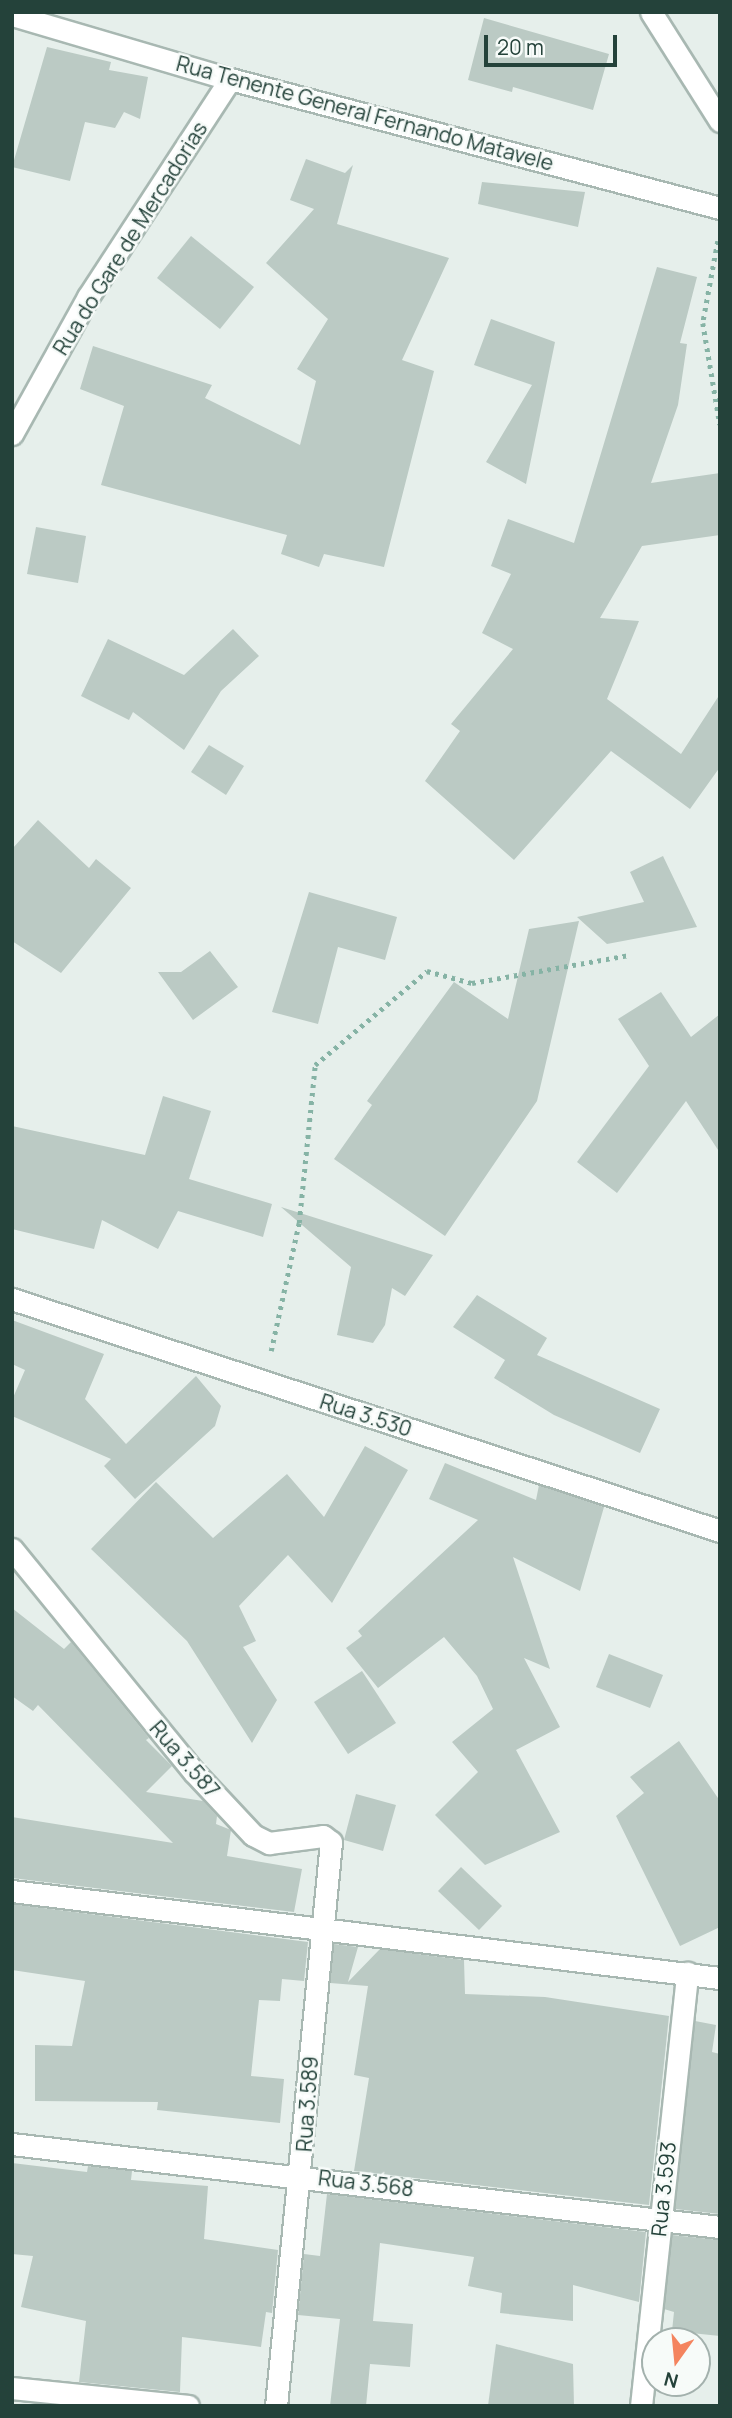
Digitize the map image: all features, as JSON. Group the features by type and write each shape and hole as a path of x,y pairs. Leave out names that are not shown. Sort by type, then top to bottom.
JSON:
{"street":[{"path":"651,12 720,121"},
{"name":"Rua Tenente General Fernando Matavele","path":"12,15 230,79 720,208"},
{"name":"Rua do Gare de Mercadorias","path":"12,435 88,297 230,79"},
{"name":"Rua 3.530","path":"12,1299 720,1531"},
{"name":"Rua 3.587","path":"12,1549 194,1772 253,1835 269,1843 323,1836 331,1842 320,1927"},
{"path":"12,1891 720,1978"},
{"name":"Rua 3.589","path":"276,2406 302,2175 320,1927"},
{"name":"Rua 3.593","path":"641,2406 687,1972"},
{"name":"Rua 3.568","path":"12,2144 302,2175 720,2227"},
{"path":"12,2388 188,2406"}],"path":[{"path":"720,234 703,323 720,425"},
{"path":"264,1382 299,1223 315,1065 427,971 472,983 629,955"}],"building":[{"path":"484,18 609,54 593,110 513,87 512,92 468,80"},
{"path":"47,47 111,62 109,70 148,77 140,119 124,112 115,128 85,122 70,181 12,167"},
{"path":"306,159 345,173 353,165 337,224 449,258 402,360 434,371 384,567 324,554 319,567 281,554 287,535 101,485 124,406 80,389 93,346 212,385 205,398 300,445 316,381 297,369 328,319 266,263 314,209 290,200"},
{"path":"482,182 585,192 578,227 478,204"},
{"path":"191,236 254,287 220,329 157,278"},
{"path":"657,267 697,277 680,343 687,344 678,405 651,483 720,473 720,535 642,546 600,618 639,621 607,699 681,754 720,694 720,767 690,809 611,751 514,860 425,781 460,731 451,724 513,649 482,633 511,574 491,566 508,519 574,543"},
{"path":"491,319 555,342 526,484 486,462 532,385 474,365"},
{"path":"36,527 86,536 78,583 27,574"},
{"path":"233,629 259,656 221,691 184,750 133,712 129,720 81,696 108,639 184,675"},
{"path":"209,745 244,766 226,795 191,772"},
{"path":"38,820 89,868 96,859 131,888 61,973 12,941 13,848"},
{"path":"663,856 697,927 607,944 577,917 644,902 630,872"},
{"path":"309,892 397,917 385,960 338,947 318,1024 272,1012"},
{"path":"579,921 537,1101 445,1236 334,1159 372,1105 367,1101 454,982 508,1019 529,929"},
{"path":"210,951 238,987 193,1020 158,972 181,972"},
{"path":"661,992 691,1037 720,1014 720,1153 686,1101 617,1193 577,1162 649,1066 618,1019"},
{"path":"163,1096 211,1111 189,1179 272,1204 263,1237 178,1211 158,1249 102,1220 94,1249 12,1229 12,1126 145,1155"},
{"path":"281,1207 433,1255 405,1296 392,1288 385,1325 373,1343 337,1335 351,1267"},
{"path":"477,1295 547,1338 537,1355 660,1409 640,1453 554,1415 494,1378 505,1360 453,1327"},
{"path":"12,1320 104,1354 85,1399 126,1444 196,1376 221,1406 215,1426 135,1499 104,1466 111,1459 12,1416 12,1400 25,1370 12,1364"},
{"path":"365,1446 408,1470 332,1603 288,1555 239,1606 256,1641 243,1647 277,1700 252,1743 187,1641 91,1549 156,1482 213,1538 287,1474 324,1517"},
{"path":"445,1463 536,1500 539,1485 604,1507 580,1591 513,1557 550,1669 524,1658 560,1727 516,1750 560,1832 485,1865 435,1815 478,1772 452,1742 493,1709 477,1676 444,1637 378,1688 346,1648 362,1636 358,1631 478,1520 429,1499"},
{"path":"12,1608 64,1649 71,1642 149,1738 146,1740 172,1766 146,1792 203,1801 217,1816 216,1824 231,1830 227,1856 302,1869 294,1912 12,1878 12,1817 173,1843 38,1705 33,1711 12,1696"},
{"path":"609,1654 663,1675 650,1708 596,1687"},
{"path":"362,1671 396,1723 348,1754 314,1702"},
{"path":"679,1741 720,1801 720,1927 680,1946 616,1816 644,1793 630,1777"},
{"path":"356,1794 396,1805 383,1851 344,1840"},
{"path":"461,1867 502,1906 479,1930 438,1891"},
{"path":"12,1904 308,1942 304,1981 282,1979 280,2001 259,2000 251,2076 284,2079 280,2123 157,2110 158,2102 35,2101 35,2045 72,2046 85,1981 12,1970"},
{"path":"334,1944 358,1947 348,1982 380,1949 464,1960 465,1994 545,1997 669,2016 649,2205 354,2171 369,2078 354,2075 368,1986 330,1983"},
{"path":"695,2021 716,2025 712,2052 720,2054 720,2214 675,2209"},
{"path":"12,2163 87,2172 88,2166 132,2171 131,2180 208,2186 204,2239 278,2250 272,2313 266,2312 261,2347 182,2337 180,2392 79,2382 86,2321 21,2307 33,2256 12,2254"},
{"path":"327,2194 646,2232 639,2302 573,2285 573,2321 500,2313 502,2293 468,2286 474,2257 380,2243 373,2321 413,2324 410,2367 370,2364 366,2406 330,2406 340,2319 298,2315 304,2254 320,2256"},
{"path":"672,2235 720,2240 720,2336 711,2335 711,2327 672,2327 674,2312 664,2309"},
{"path":"496,2344 573,2364 574,2406 488,2406"}]}
